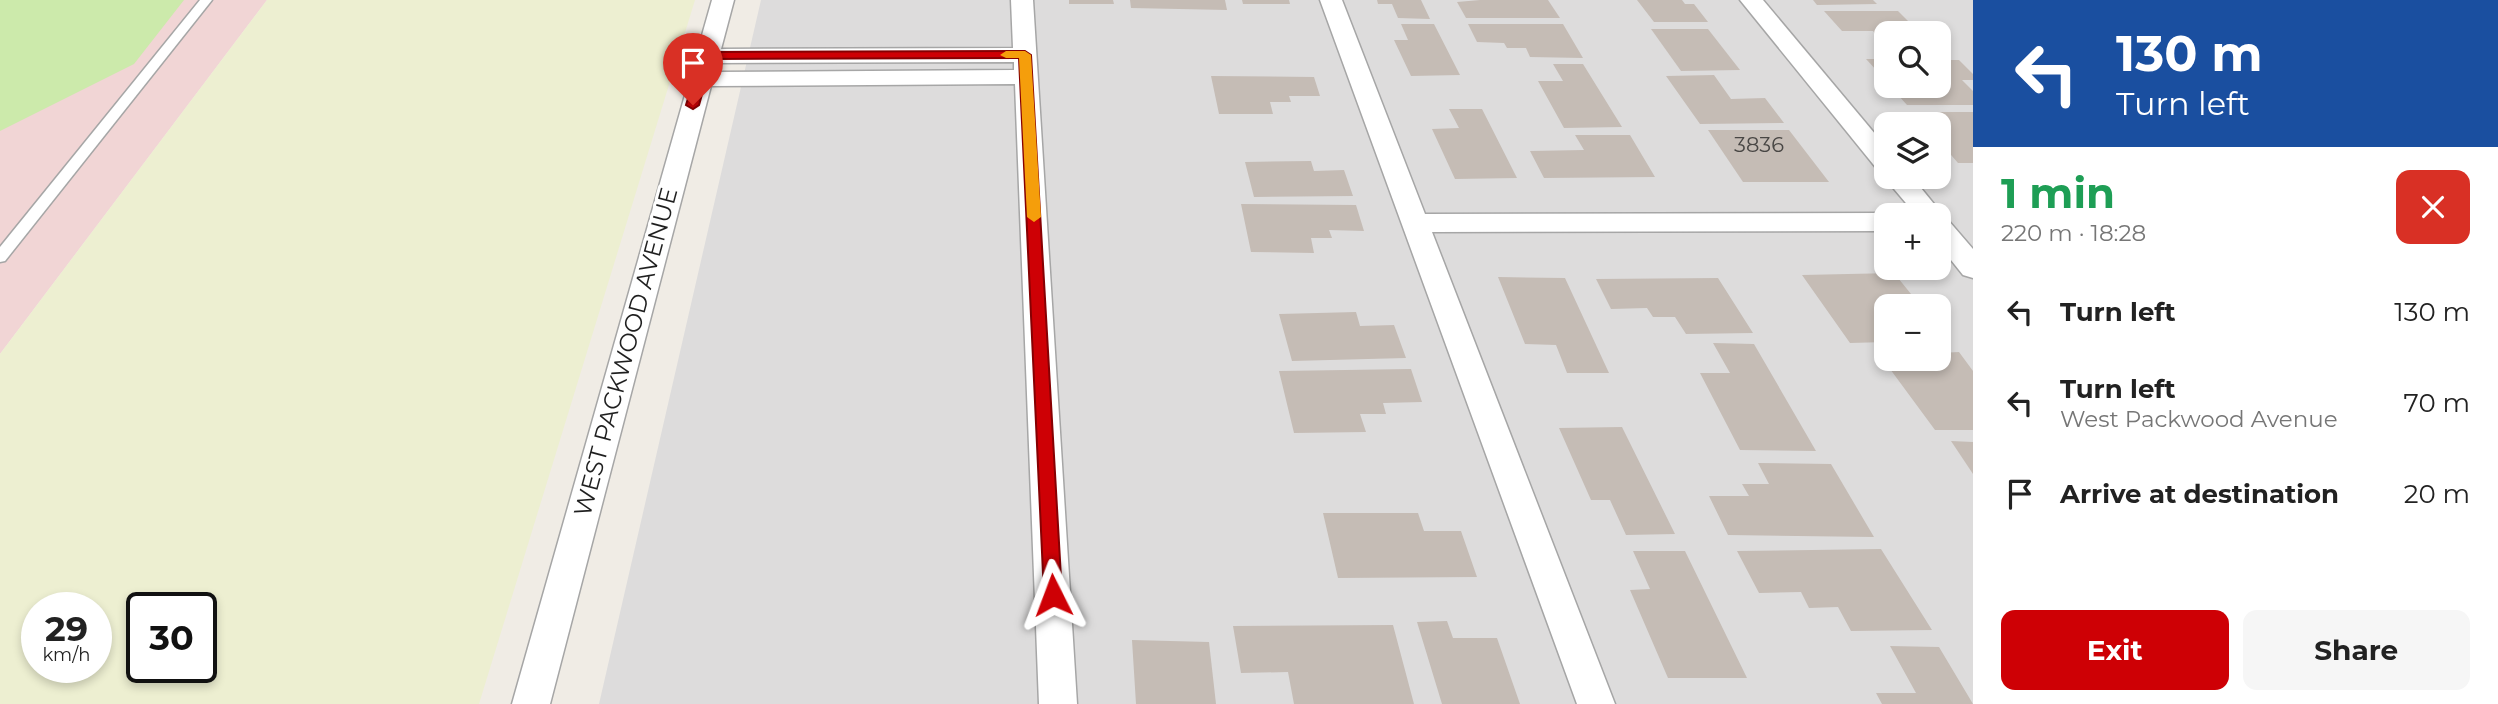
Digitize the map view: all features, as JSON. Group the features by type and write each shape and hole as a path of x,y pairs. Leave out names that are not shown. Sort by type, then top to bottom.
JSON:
{"street":[{"name":"WEST PACKWOOD AVENUE","path":"531,704 723,0"},
{"path":"1022,0 1058,704"},
{"path":"1331,0 1596,704"},
{"path":"1751,0 1874,149"},
{"path":"704,67 1026,66"},
{"path":"1908,189 1920,203"},
{"path":"1415,223 1874,222"},
{"path":"1951,241 1973,268"}],"lane":[{"path":"0,257 206,0"}],"shaded area":[{"path":"0,0 267,0 0,354"},
{"path":"761,0 1973,0 1973,704 599,704"}],"green space":[{"path":"0,0 184,0 134,64 0,131"},
{"path":"267,0 695,0 479,704 0,704 0,354"}],"building":[{"path":"1069,0 1113,0 1114,4 1069,4"},
{"path":"1130,0 1225,0 1227,10 1131,8"},
{"path":"1242,0 1289,0 1290,4 1243,4"},
{"path":"1377,0 1421,0 1430,19 1398,18 1392,4 1378,4"},
{"path":"1548,0 1560,18 1466,18 1457,2"},
{"path":"1637,0 1682,0 1685,4 1694,4 1708,22 1654,22"},
{"path":"1813,0 1873,0 1877,4 1817,5"},
{"path":"1824,11 1898,11 1908,21 1874,21 1874,32 1842,31"},
{"path":"1401,24 1434,24 1460,75 1411,76 1394,40 1408,40"},
{"path":"1468,24 1563,24 1583,58 1530,57 1526,48 1507,48 1504,43 1477,42"},
{"path":"1651,29 1708,29 1740,70 1681,71"},
{"path":"1866,59 1874,59 1874,68"},
{"path":"1951,60 1959,60 1973,74 1973,80 1962,80 1973,91 1973,105 1907,105 1901,98 1951,98"},
{"path":"1553,64 1583,64 1622,127 1564,128 1538,81 1563,81"},
{"path":"1714,75 1731,99 1765,98 1784,123 1700,124 1666,76"},
{"path":"1211,76 1314,77 1320,96 1289,96 1291,102 1270,102 1273,114 1219,114"},
{"path":"1449,109 1482,109 1517,178 1455,179 1432,129 1459,128"},
{"path":"1951,112 1973,112 1973,163 1958,163 1951,155"},
{"path":"1708,130 1789,130 1829,182 1743,182"},
{"path":"1575,135 1630,135 1655,177 1544,178 1530,151 1584,150"},
{"path":"1311,161 1314,171 1344,170 1353,196 1254,197 1245,162"},
{"path":"1241,204 1356,205 1364,231 1329,230 1332,238 1311,238 1314,253 1251,252"},
{"path":"1874,273 1874,280 1900,280 1911,294 1874,294 1874,342 1850,343 1802,275"},
{"path":"1498,277 1565,278 1609,373 1567,373 1556,345 1525,344"},
{"path":"1718,278 1753,333 1686,334 1675,317 1653,317 1647,308 1611,309 1596,279"},
{"path":"1356,312 1360,326 1394,325 1406,358 1292,361 1279,314"},
{"path":"1713,343 1754,344 1816,451 1740,450 1700,373 1730,373"},
{"path":"1951,352 1959,352 1973,371 1973,430 1935,430 1892,371 1951,371"},
{"path":"1411,369 1422,402 1383,403 1386,414 1360,414 1366,432 1294,433 1279,371"},
{"path":"1622,427 1675,534 1626,535 1610,500 1591,500 1559,428"},
{"path":"1951,441 1973,442 1973,474"},
{"path":"1758,463 1831,464 1874,537 1728,535 1709,496 1749,496 1742,484 1769,484"},
{"path":"1323,513 1418,513 1424,531 1461,531 1477,577 1338,578"},
{"path":"1881,549 1932,630 1851,631 1838,607 1809,608 1801,592 1759,593 1737,551"},
{"path":"1633,551 1685,551 1747,678 1668,678 1630,590 1650,589"},
{"path":"1447,621 1453,638 1497,638 1520,704 1442,704 1417,622"},
{"path":"1393,625 1414,704 1294,704 1288,672 1241,673 1233,626"},
{"path":"1132,640 1209,642 1216,704 1136,704"},
{"path":"1890,646 1939,647 1973,704 1882,704 1876,693 1916,693"}],"slow traffic":[{"path":"1006,55 1025,55 1034,217"}],"route":[{"path":"693,105 707,56 1025,55 1053,595"}]}
